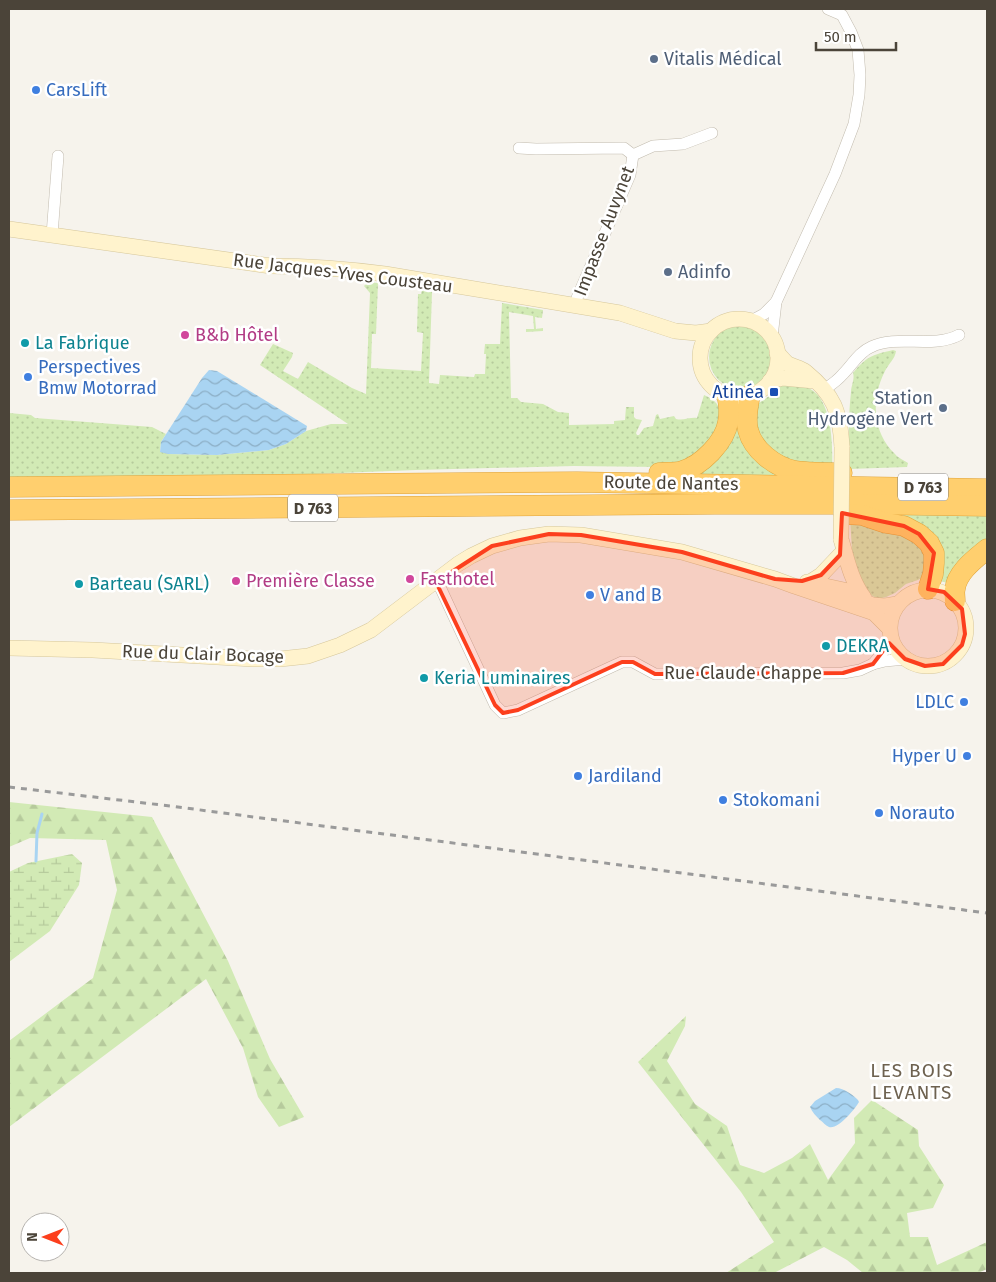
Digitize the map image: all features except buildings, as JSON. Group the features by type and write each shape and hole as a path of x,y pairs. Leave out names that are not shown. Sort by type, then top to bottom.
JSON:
{"highway":[{"path":"594,482 613,472 651,473 683,471 705,459 719,443 728,424 729,406 727,395"},
{"path":"750,395 746,416 747,429 752,442 763,454 778,465 794,471 987,478"},
{"name":"Route de Nantes","path":"9,487 594,482 987,489"},
{"path":"812,504 826,512 862,515 886,523 904,526 919,534 929,543 934,553 934,563 928,589"},
{"name":"Route de Nantes","path":"9,510 812,504 987,506"},
{"path":"955,600 955,588 958,579 968,566 987,549"}],"street":[{"path":"772,337 776,302 835,174 854,124 859,96 858,50 852,32 842,16 828,9"},
{"path":"519,148 624,148 633,155 653,146 683,144 712,133"},
{"name":"Impasse Auvynet","path":"575,306 630,175 633,155"},
{"path":"52,235 58,156"},
{"name":"Rue Jacques-Yves Cousteau","path":"9,228 271,266 295,266 385,274 620,313 675,331 696,333 711,330"},
{"path":"751,321 764,314 776,302"},
{"path":"741,319 751,321 763,327 772,337 777,353 775,372 762,389 750,395 739,397 727,395 715,389 706,380 701,368 700,354 703,342 711,330 719,324 730,320 741,319"},
{"name":"Rue Jacques-Yves Cousteau","path":"675,331 700,354"},
{"path":"770,381 783,378 820,385 842,375 870,347 893,342 951,340 959,335"},
{"path":"777,353 786,362 804,371 820,385 835,406 840,426 842,447 841,572 844,590 848,599 854,605"},
{"name":"Rue du Clair Bocage","path":"9,648 92,650 253,659 308,656 340,645 371,630 471,556 492,546 520,538 549,534 581,535 682,552 775,579"},
{"path":"842,539 855,585 864,598 873,605"},
{"path":"810,582 821,575 840,555"},
{"path":"775,579 810,582 852,592 859,600 873,605 897,604"},
{"path":"775,579 874,613 890,634 896,650 904,659 914,664 925,666 943,664 954,657 962,645 966,634 966,621 962,609 955,600 944,592 928,589 915,591 904,597 897,604 891,616 890,634 882,653 873,664"},
{"name":"Rue Claude Chappe","path":"436,582 495,705 503,713 518,710 622,662 632,662 655,674 842,673 860,670 873,664"},
{"path":"873,664 904,659"}],"highlighted area":[{"path":"842,513 904,526 919,534 934,553 928,589 944,592 962,609 965,634 962,645 943,664 925,666 905,659 889,643 873,664 843,673 655,674 633,662 622,662 518,710 503,713 495,705 436,582 492,546 549,534 581,535 682,552 775,579 802,581 821,575 840,555"}],"green space":[{"path":"365,282 378,283 376,334 372,334 371,368 421,371 423,333 417,332 418,294 421,294 422,290 432,292 429,383 439,384 440,375 474,377 475,374 485,374 485,344 500,344 502,303 543,310 542,318 535,317 536,329 543,328 543,331 526,332 526,329 534,329 533,316 509,312 511,398 517,398 521,402 543,404 558,412 569,413 569,425 614,424 614,421 625,420 626,407 634,407 634,417 642,420 636,433 639,435 644,428 653,426 658,414 660,419 674,416 676,419 697,418 704,395 717,404 720,411 719,425 699,458 660,467 574,466 289,475 9,478 9,413 31,415 35,418 152,427 166,434 161,442 160,451 168,454 217,455 269,450 286,444 306,431 331,424 348,424 260,365 273,344 293,353 283,371 298,379 308,362 352,388 366,394 370,293 364,286"},
{"path":"741,325 759,331 767,339 773,357 767,375 759,383 741,389 723,383 715,375 709,357 715,339 723,331"},
{"path":"893,350 896,351 895,354 880,381 877,392 876,414 878,425 887,445 896,455 908,463 907,467 849,469 849,411 854,378 853,373 870,357"},
{"path":"782,385 806,387 815,392 822,401 830,423 832,469 787,464 755,436 753,408"},
{"path":"734,419 746,436 818,477 711,476 691,472"},
{"path":"903,512 987,514 987,545 950,584 941,581 904,520"},
{"path":"850,518 880,521 928,551 924,577 906,584 895,593 886,597 878,599 871,595 857,573 852,550"},
{"path":"9,802 152,817 228,961 270,1059 304,1117 279,1127 258,1097 243,1048 206,979 9,1127 9,1041 93,978 117,890 106,840 30,838 9,847"},
{"path":"72,854 82,863 79,885 50,931 9,962 9,872 28,863"},
{"path":"686,1016 685,1026 667,1061 695,1104 727,1126 740,1165 764,1173 792,1158 810,1144 828,1180 855,1143 854,1118 872,1100 918,1130 919,1146 944,1185 933,1208 907,1213 910,1237 928,1237 937,1265 987,1242 987,1269 978,1273 863,1273 847,1260 824,1247 774,1273 726,1273 774,1242 741,1192 638,1062"}],"water":[{"path":"209,370 217,371 307,426 306,431 286,444 269,450 217,455 168,454 160,452 161,442"},
{"path":"836,1088 848,1092 859,1102 841,1122 833,1127 829,1127 817,1117 810,1107 815,1101"}],"waterway":[{"path":"36,861 37,833 42,814"}],"railway":[{"path":"9,787 170,806 987,913"}],"place":[{"name":"Vitalis Médical","path":"654,59"},
{"name":"CarsLift","path":"36,90"},
{"name":"Adinfo","path":"668,272"},
{"name":"B&b Hôtel","path":"185,335"},
{"name":"La Fabrique","path":"25,343"},
{"name":"Perspectives Bmw Motorrad","path":"28,377"},
{"name":"Atinéa","path":"774,392"},
{"name":"Station Hydrogène Vert","path":"943,408"},
{"name":"Fasthotel","path":"410,579"},
{"name":"Première Classe","path":"236,581"},
{"name":"Barteau (SARL)","path":"79,584"},
{"name":"V and B","path":"590,595"},
{"name":"DEKRA","path":"826,646"},
{"name":"Keria Luminaires","path":"424,678"},
{"name":"LDLC","path":"964,702"},
{"name":"Hyper U","path":"967,756"},
{"name":"Jardiland","path":"578,776"},
{"name":"Stokomani","path":"723,800"},
{"name":"Norauto","path":"879,813"}],"district":[{"name":"LES BOIS LEVANTS","path":"912,1081"}]}
